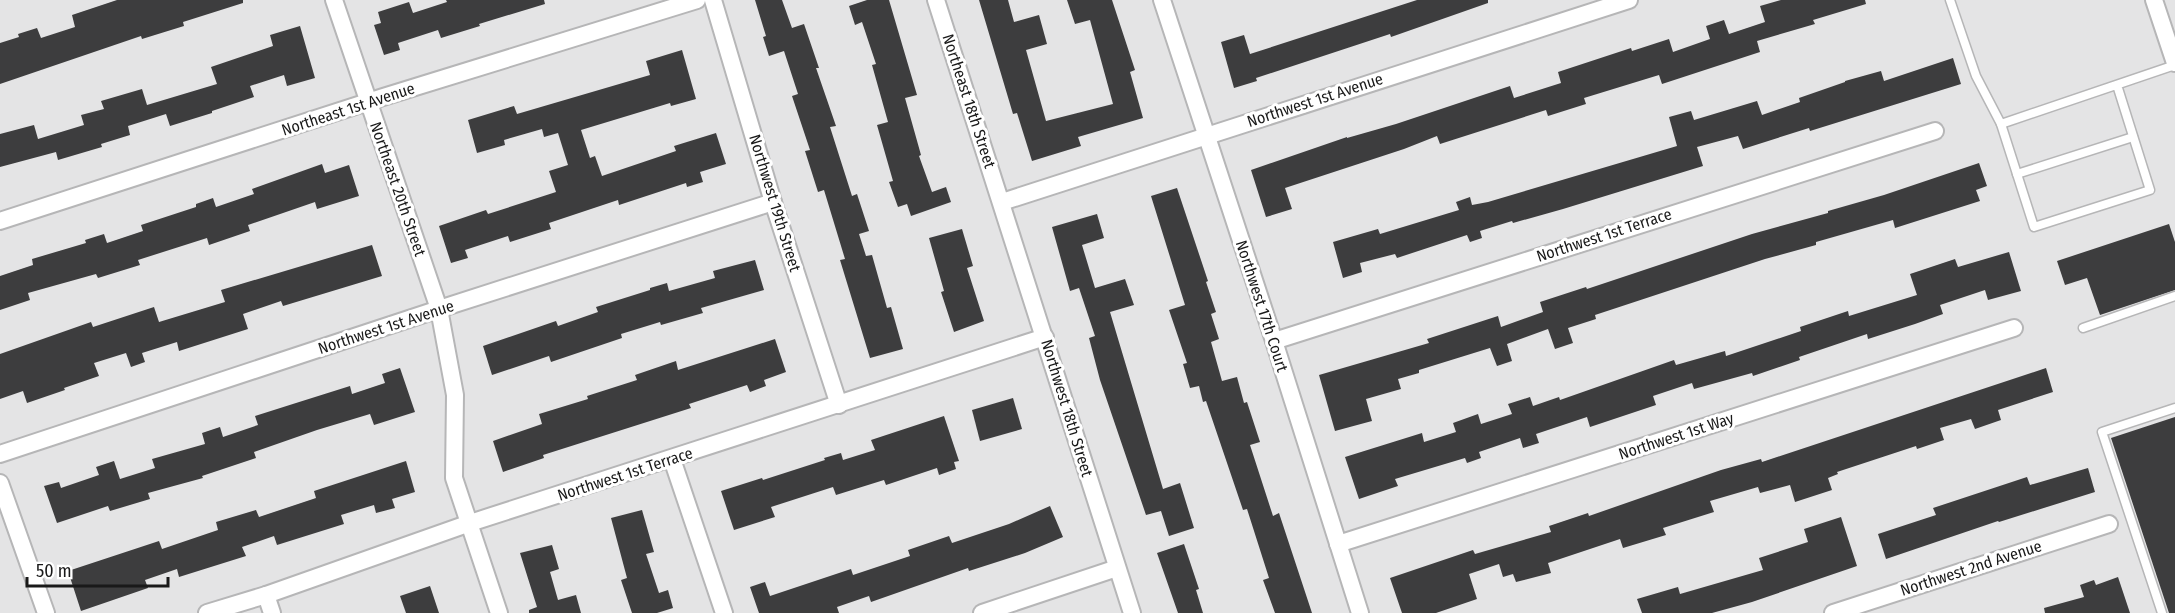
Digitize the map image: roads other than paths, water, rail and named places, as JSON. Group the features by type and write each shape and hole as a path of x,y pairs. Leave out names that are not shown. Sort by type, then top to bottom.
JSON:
{"street":[{"name":"Northeast 20th Street","path":"334,0 439,309 455,395 454,478 499,613"},
{"name":"Northeast 1st Avenue","path":"0,221 367,102 697,0"},
{"name":"Northwest 19th Street","path":"713,0 773,202 839,405"},
{"name":"Northeast 18th Street","path":"936,0 1002,202"},
{"name":"Northwest 17th Court","path":"1162,0 1360,613"},
{"name":"Northwest 1st Avenue","path":"1002,202 1629,0"},
{"path":"2154,0 2175,64"},
{"name":"Northwest 1st Terrace","path":"1274,341 1935,131"},
{"name":"Northwest 1st Avenue","path":"0,454 773,202"},
{"name":"Northwest 18th Street","path":"1002,202 1132,613"},
{"name":"Northwest 1st Way","path":"1338,544 2014,328"},
{"name":"Northwest 1st Terrace","path":"207,613 266,595 470,523 1045,338"},
{"path":"672,459 724,613"},
{"path":"0,483 46,613"},
{"name":"Northwest 2nd Avenue","path":"1833,613 2109,524"},
{"path":"982,613 1117,568"},
{"path":"266,595 272,613"}],"lane":[{"path":"1950,0 1976,76 2001,124 2034,227 2150,190 2117,85"},
{"path":"2001,124 2175,64"},
{"path":"2017,174 2133,137"},
{"path":"2083,328 2175,296"},
{"path":"2162,613 2102,432 2175,408"}]}
